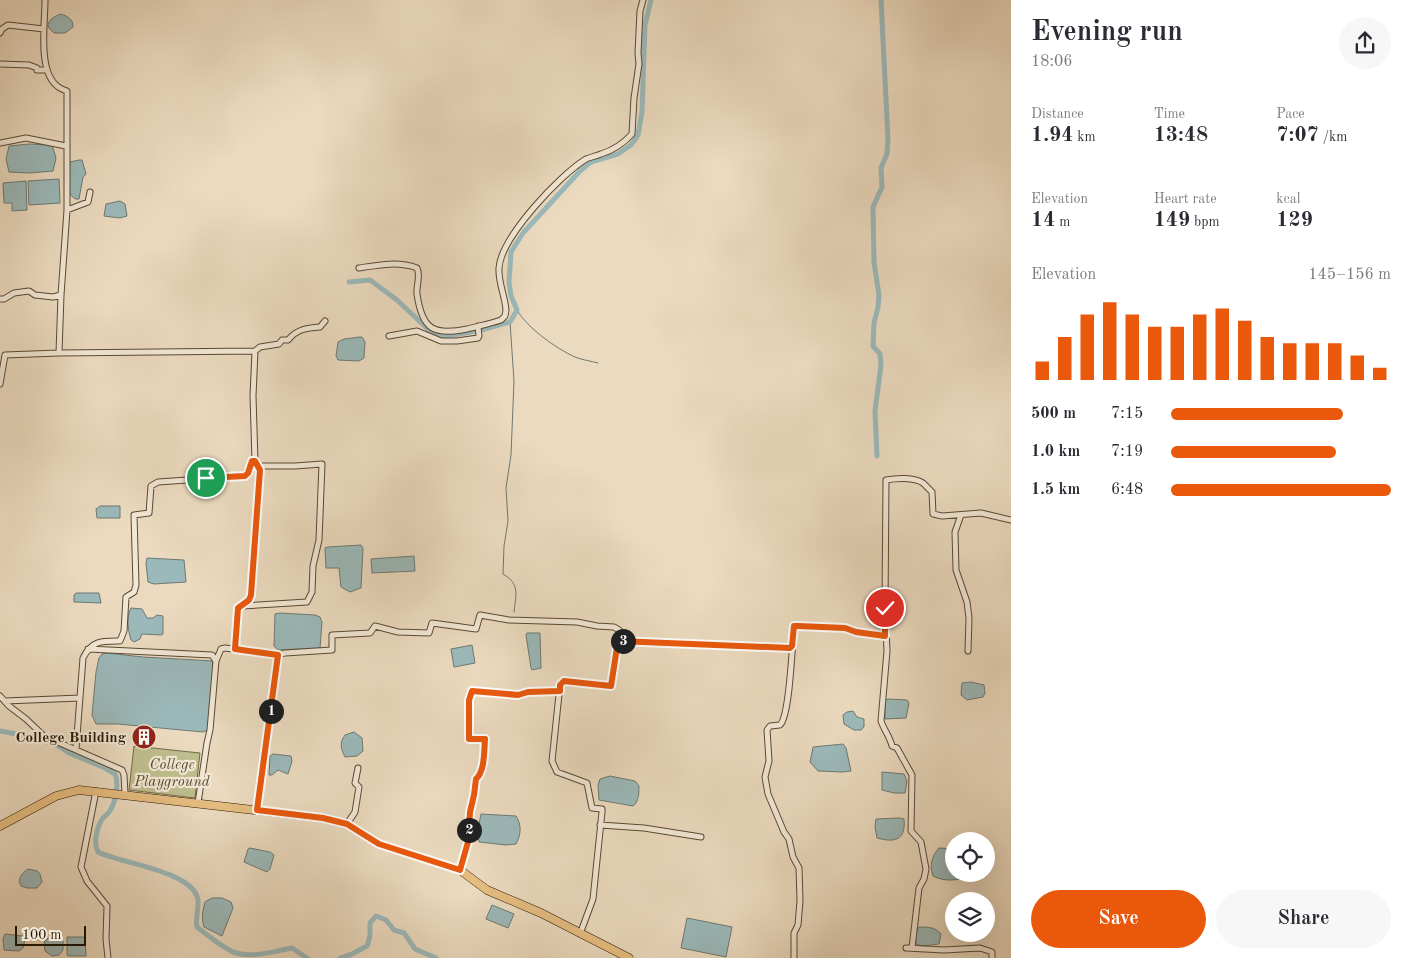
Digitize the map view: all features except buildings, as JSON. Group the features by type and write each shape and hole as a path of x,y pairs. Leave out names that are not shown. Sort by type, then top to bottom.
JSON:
{"main road":[{"path":"0,826 62,794 79,790 110,792 323,818 347,824 379,844 460,870 487,890 541,913 629,958"}],"street":[{"path":"45,0 44,53 47,70 56,85 67,91 67,210 59,353"},
{"path":"358,268 394,263 408,264 417,268 419,272 416,293 421,311 426,324 438,332 448,332 501,320 505,316 505,303 498,270 510,240 533,209 564,175 589,158 617,148 632,134 634,98 638,77 640,11 643,0"},
{"path":"0,33 8,25 44,29"},
{"path":"0,64 29,65 37,68 37,70 47,70"},
{"path":"0,143 26,138 66,146"},
{"path":"67,210 88,202 90,192"},
{"path":"0,299 4,299 14,293 29,291 35,295 54,297 61,295"},
{"path":"0,351 5,356 59,353 255,351 260,347 279,344 282,340 288,340 294,333 320,327 325,321"},
{"path":"389,336 420,331 440,341 475,339 479,336 478,326"},
{"path":"235,649 238,608 249,600 251,595 260,470 256,463 253,396 255,351"},
{"path":"0,384 5,356"},
{"path":"76,749 83,658 88,649 96,643 120,641 124,631 126,597 134,592 136,585 134,517 135,515 149,513 149,491 152,484 162,481 245,476 252,461 256,463 295,466 322,464 319,540 313,566 312,592 307,602 241,606"},
{"path":"912,948 919,888 924,879 926,869 921,842 910,831 912,775 897,748 892,746 881,721 887,651 885,636 886,480 922,482 932,492 933,514 942,516 981,513 1011,520"},
{"path":"961,515 955,532 956,570 967,602 969,618 968,651"},
{"path":"198,803 210,730 216,661 221,649 278,655 332,650 332,634 370,633 375,626 398,632 428,633 432,623 476,629 480,615 509,620 577,622 614,627 619,630"},
{"path":"794,958 794,933 798,925 800,901 799,868 793,857 789,839 784,832 768,794 765,777 769,762 766,730 770,726 780,725 784,720 794,626 845,628 856,632 885,636"},
{"path":"580,934 593,899 602,809 592,808 587,783 557,772 552,761 560,685 564,681 611,686 618,641 790,648 792,646"},
{"path":"88,649 205,654 212,655 216,661"},
{"path":"257,810 278,655"},
{"path":"460,870 468,842 470,812 476,779 479,777 484,759 485,739 469,739 470,693 474,691 518,695 528,692 560,691"},
{"path":"0,696 44,736 122,770 124,774 124,794"},
{"path":"5,701 80,698"},
{"path":"347,824 355,812 359,786 355,783 358,768"},
{"path":"96,791 81,867 87,880 107,906 106,939 108,958"},
{"path":"600,825 644,828 701,837"},
{"path":"906,948 944,950 980,948 992,952 992,958"}],"green space":[{"name":"College Playground","path":"134,746 200,753 195,798 129,790"}],"water":[{"path":"60,14 70,18 73,27 65,33 54,33 48,27 49,22"},
{"path":"29,144 52,145 56,158 53,171 9,172 6,159 9,146"},
{"path":"82,160 86,174 83,177 79,199 76,199 70,194 68,165 70,162"},
{"path":"59,179 60,203 29,205 28,181"},
{"path":"26,181 27,210 12,211 12,203 4,203 3,183"},
{"path":"120,201 125,204 127,216 120,218 104,216 106,204"},
{"path":"362,337 365,342 364,358 359,361 338,360 336,356 338,342 344,339"},
{"path":"100,506 120,506 120,518 97,518 96,509"},
{"path":"361,545 363,548 361,588 350,592 341,587 339,568 326,568 325,548"},
{"path":"414,556 415,571 372,573 371,559"},
{"path":"147,558 184,560 186,582 154,584 148,582"},
{"path":"76,593 99,593 101,603 74,602 74,595"},
{"path":"131,608 142,609 147,618 153,618 157,615 163,616 163,634 142,634 140,639 134,642 131,640 128,615"},
{"path":"275,614 320,617 322,622 320,648 278,650 274,646"},
{"path":"527,633 540,633 541,668 532,670 531,668"},
{"path":"472,645 475,663 454,667 451,649"},
{"path":"102,654 213,661 208,730 203,732 118,724 96,724 92,715 96,672 99,658"},
{"path":"971,682 984,685 985,693 983,697 967,700 961,695 962,683"},
{"path":"885,700 907,700 909,703 906,718 885,719"},
{"path":"853,711 857,717 864,719 864,727 861,730 854,730 844,724 843,715"},
{"path":"354,732 362,738 363,751 357,756 345,757 341,743 345,735"},
{"path":"843,744 846,748 851,771 818,771 810,762 813,747"},
{"path":"273,754 291,756 292,761 288,774 278,770 269,775 270,756"},
{"path":"882,772 904,774 907,781 905,793 882,790"},
{"path":"610,776 635,781 639,786 638,799 633,806 599,800 598,785 600,779"},
{"path":"481,814 516,816 520,830 516,844 506,845 479,842 478,829"},
{"path":"876,819 904,819 901,836 894,840 877,838"},
{"path":"250,848 270,852 274,855 270,869 267,872 244,862"},
{"path":"939,848 945,848 945,879 933,876 931,868"},
{"path":"28,869 37,871 40,874 42,882 37,888 21,886 21,876"},
{"path":"212,898 222,898 231,902 233,908 222,936 204,927 203,924 205,902"},
{"path":"492,905 514,914 508,928 486,919"},
{"path":"687,918 732,927 726,957 681,948"},
{"path":"919,927 931,928 939,932 941,934 939,944 922,946 916,944 915,934"},
{"path":"5,934 23,936 25,939 23,948 19,951 4,950 3,939"},
{"path":"55,937 63,940 63,950 59,955 52,956 45,951 44,942 48,938"},
{"path":"67,937 85,937 86,956 67,955"}],"waterway":[{"path":"349,282 370,280 397,300 431,332 442,337 481,330 510,322 517,310 511,296 509,282 511,252 523,233 580,171 591,162 618,154 631,145 638,135 642,112 645,25 651,0"},
{"path":"877,456 875,411 881,365 880,354 873,346 874,323 879,295 874,262 873,207 882,187 881,168 887,154 888,139 881,0"},
{"path":"517,310 535,331 560,349 575,357 598,363"},
{"path":"510,322 514,381 511,455 506,488 508,521 504,546 503,574 512,582 516,590 514,612"},
{"path":"0,731 32,737 57,745 69,753 115,774 117,787 114,801 97,830 96,844 98,852 154,869 184,882 193,890 198,900 197,927 211,938 236,953 250,955 292,948 307,958"},
{"path":"340,958 367,946 370,936 370,923 376,916 386,920 394,930 404,933 415,949 436,958"}],"place":[{"name":"College Building","path":"144,737"}],"route":[{"path":"206,478 245,476 252,461 255,461 260,470 255,512 251,595 249,600 238,607 235,649 278,655 257,810 323,818 347,824 379,844 460,870 466,854 470,812 476,779 479,777 484,759 485,739 469,739 469,700 472,691 518,695 528,692 560,691 560,685 564,681 611,686 618,641 790,648 792,646 794,626 845,628 856,632 885,636 885,608"}]}
